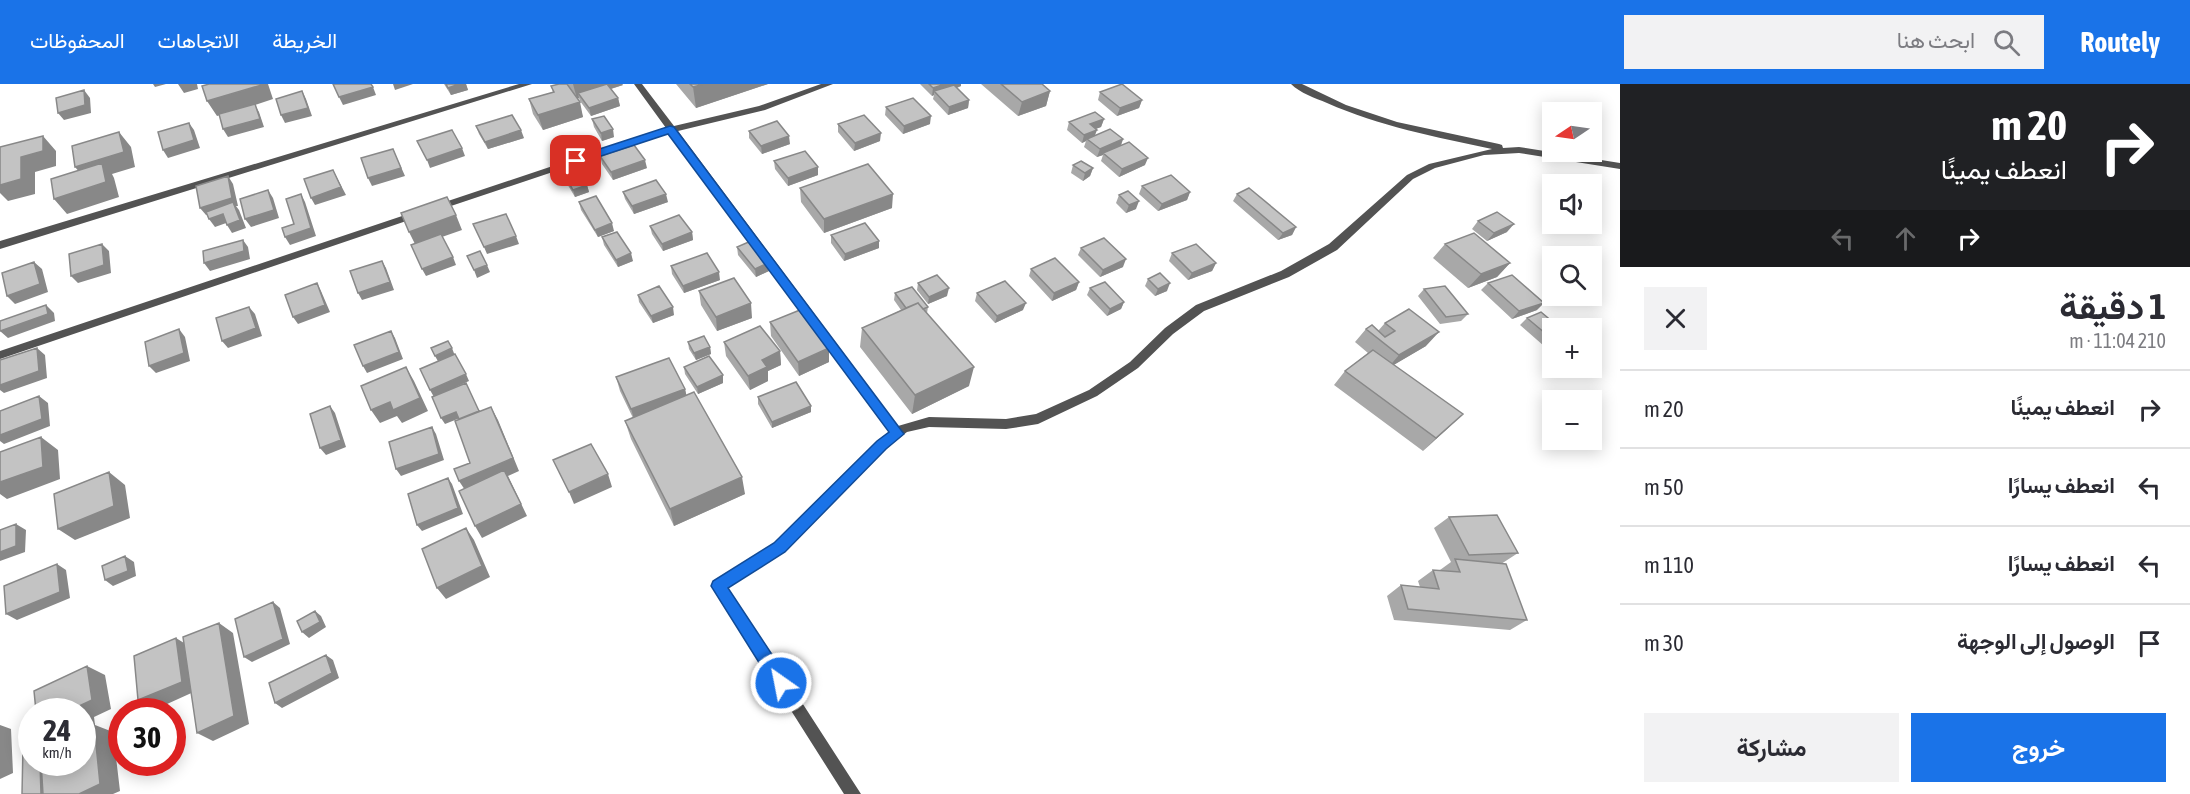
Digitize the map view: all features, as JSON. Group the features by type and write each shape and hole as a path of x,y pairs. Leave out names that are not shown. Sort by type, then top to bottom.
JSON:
{"street":[{"path":"0,245 528,84"},
{"path":"638,84 897,434"},
{"path":"0,355 670,130 762,108 829,84"},
{"path":"1295,84 1364,114 1397,125 1512,150"},
{"path":"853,794 718,586 780,547 881,445 904,428 929,422 1006,424 1038,419 1093,393 1126,371 1169,331 1200,308 1285,274 1333,247 1410,177 1432,166 1484,152 1512,150 1542,152 1620,165"}],"building":[{"path":"265,84 207,101 202,86"},
{"path":"333,84 371,84 373,87 339,97"},
{"path":"446,84 459,84 448,88"},
{"path":"567,84 580,102 538,115 529,99 554,92 551,86"},
{"path":"607,84 618,98 589,108 578,93"},
{"path":"929,84 945,84 933,88"},
{"path":"1001,84 1042,84 1050,91 1022,102"},
{"path":"1122,84 1142,100 1120,108 1100,92"},
{"path":"954,85 969,100 949,107 934,91"},
{"path":"84,90 85,105 58,113 56,98"},
{"path":"302,91 308,108 281,115 276,99"},
{"path":"913,98 931,116 904,126 886,107"},
{"path":"255,104 260,119 223,129 219,114"},
{"path":"1095,112 1104,119 1090,124 1097,130 1084,135 1069,122"},
{"path":"512,115 521,130 485,142 476,126"},
{"path":"864,115 881,133 855,143 838,124"},
{"path":"604,116 613,129 601,133 592,119"},
{"path":"777,121 789,136 761,146 749,131"},
{"path":"189,123 194,140 163,150 158,132"},
{"path":"1110,129 1123,139 1100,149 1087,139"},
{"path":"452,130 462,148 427,160 417,141"},
{"path":"119,132 124,152 75,167 72,146"},
{"path":"43,136 43,151 21,157 21,179 0,185 0,147"},
{"path":"1129,142 1148,158 1122,169 1103,153"},
{"path":"634,145 645,160 611,172 600,156"},
{"path":"393,149 401,168 368,178 361,158"},
{"path":"805,151 818,167 788,178 774,161"},
{"path":"1081,161 1093,168 1085,173 1073,165"},
{"path":"102,163 106,182 54,199 51,179"},
{"path":"574,164 587,185 573,190 561,169"},
{"path":"868,164 893,194 824,219 800,188"},
{"path":"333,170 341,187 311,198 304,179"},
{"path":"1171,175 1190,192 1162,204 1142,186"},
{"path":"228,176 232,198 200,208 196,186"},
{"path":"656,180 666,194 632,206 623,192"},
{"path":"1249,188 1296,227 1283,233 1237,194"},
{"path":"268,190 274,210 245,219 240,199"},
{"path":"1128,191 1139,201 1129,205 1119,195"},
{"path":"301,194 311,228 285,237 282,228 294,224 286,199"},
{"path":"596,196 612,223 595,230 579,202"},
{"path":"447,197 456,215 409,232 401,213"},
{"path":"233,202 240,220 227,225 223,214 209,219 206,212"},
{"path":"1497,212 1514,224 1494,233 1478,221"},
{"path":"506,214 516,236 484,247 473,224"},
{"path":"679,215 692,232 662,244 650,226"},
{"path":"865,223 879,241 845,254 831,235"},
{"path":"617,232 631,253 616,260 602,237"},
{"path":"1474,233 1510,263 1481,274 1445,244"},
{"path":"441,234 453,257 422,269 411,245"},
{"path":"1104,238 1126,259 1103,270 1081,248"},
{"path":"243,240 244,251 204,263 203,251"},
{"path":"751,241 768,263 755,269 737,247"},
{"path":"102,244 104,265 71,276 69,254"},
{"path":"1196,244 1216,263 1192,273 1172,253"},
{"path":"480,251 487,265 474,270 467,256"},
{"path":"707,253 719,272 683,286 671,266"},
{"path":"1055,258 1079,282 1054,293 1031,269"},
{"path":"382,261 390,282 358,293 350,271"},
{"path":"34,262 40,284 7,296 2,273"},
{"path":"1160,273 1170,283 1158,289 1148,279"},
{"path":"937,275 949,288 929,297 918,283"},
{"path":"1512,275 1542,304 1519,311 1488,283"},
{"path":"734,278 751,303 716,317 699,291"},
{"path":"1005,281 1026,303 997,316 977,293"},
{"path":"1105,282 1124,302 1110,309 1090,288"},
{"path":"317,283 325,305 293,317 285,295"},
{"path":"659,286 673,307 651,316 638,295"},
{"path":"1445,286 1468,314 1446,317 1424,289"},
{"path":"912,287 928,307 923,309 918,303 906,308 895,293"},
{"path":"918,303 974,367 915,395 862,328"},
{"path":"46,305 48,314 0,331 0,321"},
{"path":"249,307 256,328 222,341 216,318"},
{"path":"1409,309 1439,332 1399,355 1366,329 1372,325 1385,337 1395,331 1385,323"},
{"path":"800,310 829,348 798,362 770,322"},
{"path":"1541,312 1548,318 1542,318 1542,331 1527,318"},
{"path":"760,326 780,351 762,360 767,367 748,376 724,342"},
{"path":"179,329 184,353 149,366 145,342"},
{"path":"391,331 399,352 363,366 354,345"},
{"path":"704,336 710,347 694,353 688,342"},
{"path":"448,341 452,348 435,356 431,348"},
{"path":"37,348 39,371 0,385 0,360"},
{"path":"1373,350 1463,414 1436,438 1345,371"},
{"path":"455,354 466,374 430,390 420,369"},
{"path":"709,356 723,375 697,387 684,367"},
{"path":"669,358 685,389 631,409 616,377"},
{"path":"406,367 420,398 393,410 390,402 371,410 361,386"},
{"path":"796,382 811,406 772,422 758,397"},
{"path":"466,383 479,411 459,419 456,412 441,418 432,397"},
{"path":"694,392 742,477 670,509 625,421"},
{"path":"39,396 42,419 0,435 0,411"},
{"path":"330,406 341,440 320,448 310,414"},
{"path":"491,407 513,458 459,481 454,469 470,463 455,421"},
{"path":"432,427 439,454 396,469 389,442"},
{"path":"41,437 43,467 0,482 0,452"},
{"path":"591,444 608,474 569,492 553,460"},
{"path":"504,470 521,504 475,526 459,491"},
{"path":"109,472 114,506 58,529 54,494"},
{"path":"448,478 458,508 417,525 408,494"},
{"path":"1497,515 1518,553 1469,555 1449,517"},
{"path":"16,524 16,546 0,552 0,530"},
{"path":"466,528 482,566 437,588 422,549"},
{"path":"125,556 128,571 105,580 102,566"},
{"path":"1455,559 1506,564 1527,620 1408,609 1401,585 1439,589 1433,570 1460,572"},
{"path":"57,564 60,592 6,614 4,586"},
{"path":"273,602 283,639 244,657 235,619"},
{"path":"315,611 320,622 302,632 297,621"},
{"path":"219,623 234,716 197,733 183,637"},
{"path":"176,638 182,682 138,698 134,656"},
{"path":"326,655 332,673 275,703 269,683"},
{"path":"87,666 92,698 35,698 34,691"},
{"path":"96,744 100,784 79,794 43,794 42,776 96,776"},
{"path":"22,776 40,776 41,794 22,794"}],"route":[{"path":"576,161 670,130 897,434 881,445 780,547 718,586 781,683"}]}
